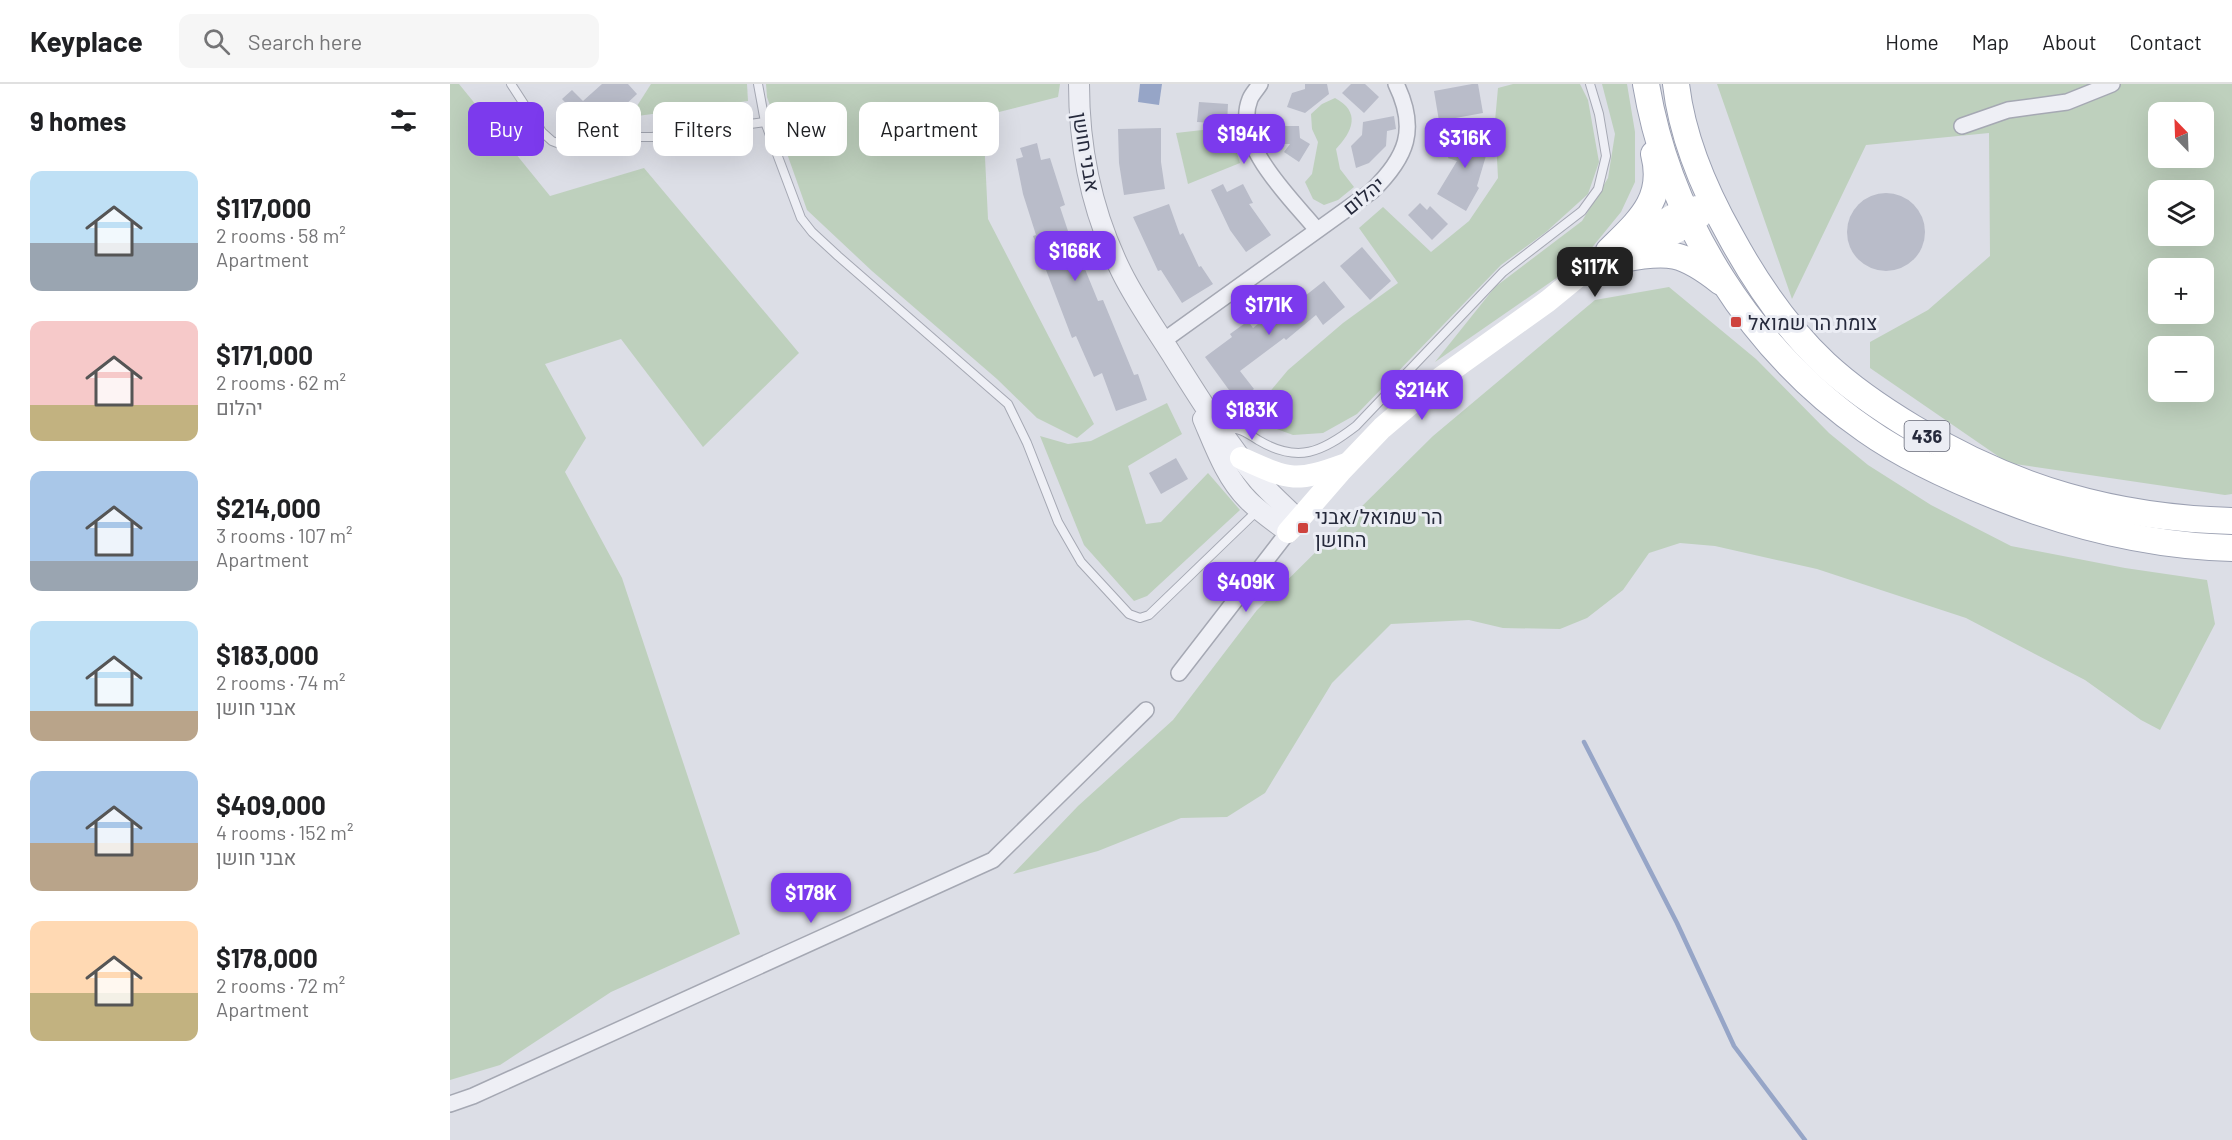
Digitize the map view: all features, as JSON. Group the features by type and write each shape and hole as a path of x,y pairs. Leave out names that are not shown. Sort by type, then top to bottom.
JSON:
{"main road":[{"path":"1616,255 1651,203 1657,185 1655,159 1638,84"},
{"name":"436","path":"1646,84 1668,173 1688,217 1727,287 1763,335 1794,370 1832,404 1867,431 1918,460 2016,504 2093,530 2152,542 2232,548"},
{"name":"436","path":"1676,84 1686,128 1713,205 1760,285 1793,330 1840,377 1902,422 1973,462 2023,484 2070,499 2173,518 2232,521"},
{"path":"1294,526 1383,428 1442,377 1616,255 1713,205"},
{"path":"1616,255 1672,254 1695,264 1727,287"},
{"path":"1240,458 1275,473 1297,479 1317,475 1348,464"}],"street":[{"name":"אבני חושן","path":"1079,84 1079,118 1083,152 1103,227 1122,273 1186,378 1240,458 1294,526"},
{"path":"1260,84 1250,99 1247,117 1249,136 1256,153 1268,170 1317,230"},
{"name":"יהלום","path":"1163,341 1372,191 1398,161 1406,143 1409,126 1405,102 1396,84"},
{"path":"1962,126 2008,110 2067,102 2112,84"},
{"name":"אבני חושן","path":"1186,378 1222,463 1238,487 1259,509 1294,526"},
{"path":"1179,673 1294,526"},
{"path":"450,1104 473,1096 993,860 1146,710"}],"lane":[{"path":"511,84 542,132 552,141 565,146 584,147 623,137 652,136 765,122 758,84"},
{"path":"1222,430 1233,427 1266,444 1301,455 1333,444 1356,426 1503,272 1582,211 1598,189 1606,156 1599,114 1590,84"},
{"path":"778,156 801,218 812,232 1008,404 1024,435 1058,522 1081,562 1129,614 1140,618 1149,615 1259,509"}],"green space":[{"path":"450,84 459,84 474,102 468,102 468,156 518,156 550,196 644,168 799,353 703,447 621,339 545,364 586,438 565,472 622,578 740,934 611,992 500,1065 450,1080"},
{"path":"651,84 747,84 748,101 653,102 653,114 641,116 640,102"},
{"path":"766,84 1060,84 1058,97 999,112 999,102 859,102 859,156 985,156 988,219 1094,424 1077,438 1037,418 997,379 872,271 807,210 788,156 847,156 847,102 769,102"},
{"path":"1513,84 1580,84 1588,100 1599,162 1588,194 1546,232 1501,265 1357,414 1323,433 1293,435 1269,426 1253,412 1288,370 1343,323 1398,283 1359,228 1383,207 1431,252 1469,221 1498,178 1495,121 1498,88"},
{"path":"1602,84 1627,84 1635,132 1635,182 1621,212 1581,261 1435,362 1495,287 1582,221 1608,178 1615,134"},
{"path":"1717,84 2232,84 2232,494 2225,495 2008,463 1870,368 1870,342 1928,310 1990,256 1989,133 1866,145 1792,299"},
{"path":"1335,98 1349,109 1351,116 1350,129 1336,149 1340,169 1354,187 1338,200 1324,205 1313,199 1305,182 1312,174 1318,142 1312,129 1311,114 1322,104"},
{"path":"1229,127 1240,163 1188,184 1176,133"},
{"path":"1669,287 1756,359 1829,433 1868,465 1931,505 2011,546 2125,568 2207,580 2215,624 2160,730 2141,720 2085,680 1966,618 1817,569 1715,546 1680,543 1649,553 1623,590 1587,618 1560,629 1503,628 1469,620 1391,624 1332,683 1265,793 1227,817 1181,818 1098,851 1013,874 1078,806 1173,720 1257,610 1433,436 1595,300"},
{"path":"1167,403 1182,434 1128,466 1146,524 1161,522 1208,473 1240,510 1147,596 1134,601 1084,545 1040,436 1068,444 1091,441"}],"water":[{"path":"1140,84 1162,84 1159,105 1138,102"}],"building":[{"path":"602,84 628,84 637,94 628,102 565,102 562,99 572,90 583,101"},
{"path":"1305,84 1327,84 1329,94 1305,113 1287,107 1292,93 1305,89"},
{"path":"1351,84 1365,84 1379,97 1364,113 1342,93"},
{"path":"1478,84 1483,113 1439,121 1434,91"},
{"path":"1199,102 1228,104 1227,124 1197,122"},
{"path":"1394,116 1396,129 1387,131 1386,146 1369,163 1356,168 1351,146 1362,135 1363,122"},
{"path":"1278,126 1299,126 1300,138 1310,144 1299,162 1284,152 1290,144 1278,144"},
{"path":"1161,128 1161,162 1165,189 1124,195 1119,163 1118,129"},
{"path":"1457,130 1491,139 1477,186 1479,188 1466,211 1437,194 1457,161 1448,158"},
{"path":"1037,143 1041,160 1050,158 1065,205 1060,207 1077,258 1080,257 1098,301 1103,300 1134,375 1138,374 1147,400 1116,411 1102,373 1094,377 1076,336 1072,338 1033,236 1036,235 1023,194 1016,159 1023,157 1020,148"},
{"path":"1223,184 1227,192 1243,184 1253,203 1249,204 1271,235 1246,252 1230,230 1211,190"},
{"path":"1878,193 1894,193 1908,199 1919,210 1925,224 1925,240 1919,254 1908,265 1894,271 1878,271 1864,265 1853,254 1847,240 1847,224 1853,210 1864,199"},
{"path":"1420,203 1427,210 1430,206 1448,224 1432,240 1408,215"},
{"path":"1169,204 1180,235 1183,233 1199,267 1201,266 1213,284 1182,303 1161,270 1158,271 1133,217"},
{"path":"1362,247 1391,281 1370,300 1340,266"},
{"path":"1324,281 1345,307 1323,325 1316,315 1286,340 1284,338 1240,371 1254,389 1237,401 1205,357 1232,337 1230,334 1248,321 1253,328 1286,301 1291,307"},
{"path":"1176,458 1188,479 1161,494 1149,473"}],"waterway":[{"path":"1584,742 1677,923 1734,1046 1805,1140"}],"place":[{"name":"צומת הר שמואל","path":"1736,322"},
{"name":"הר שמואל/אבני החושן","path":"1303,528"}]}
